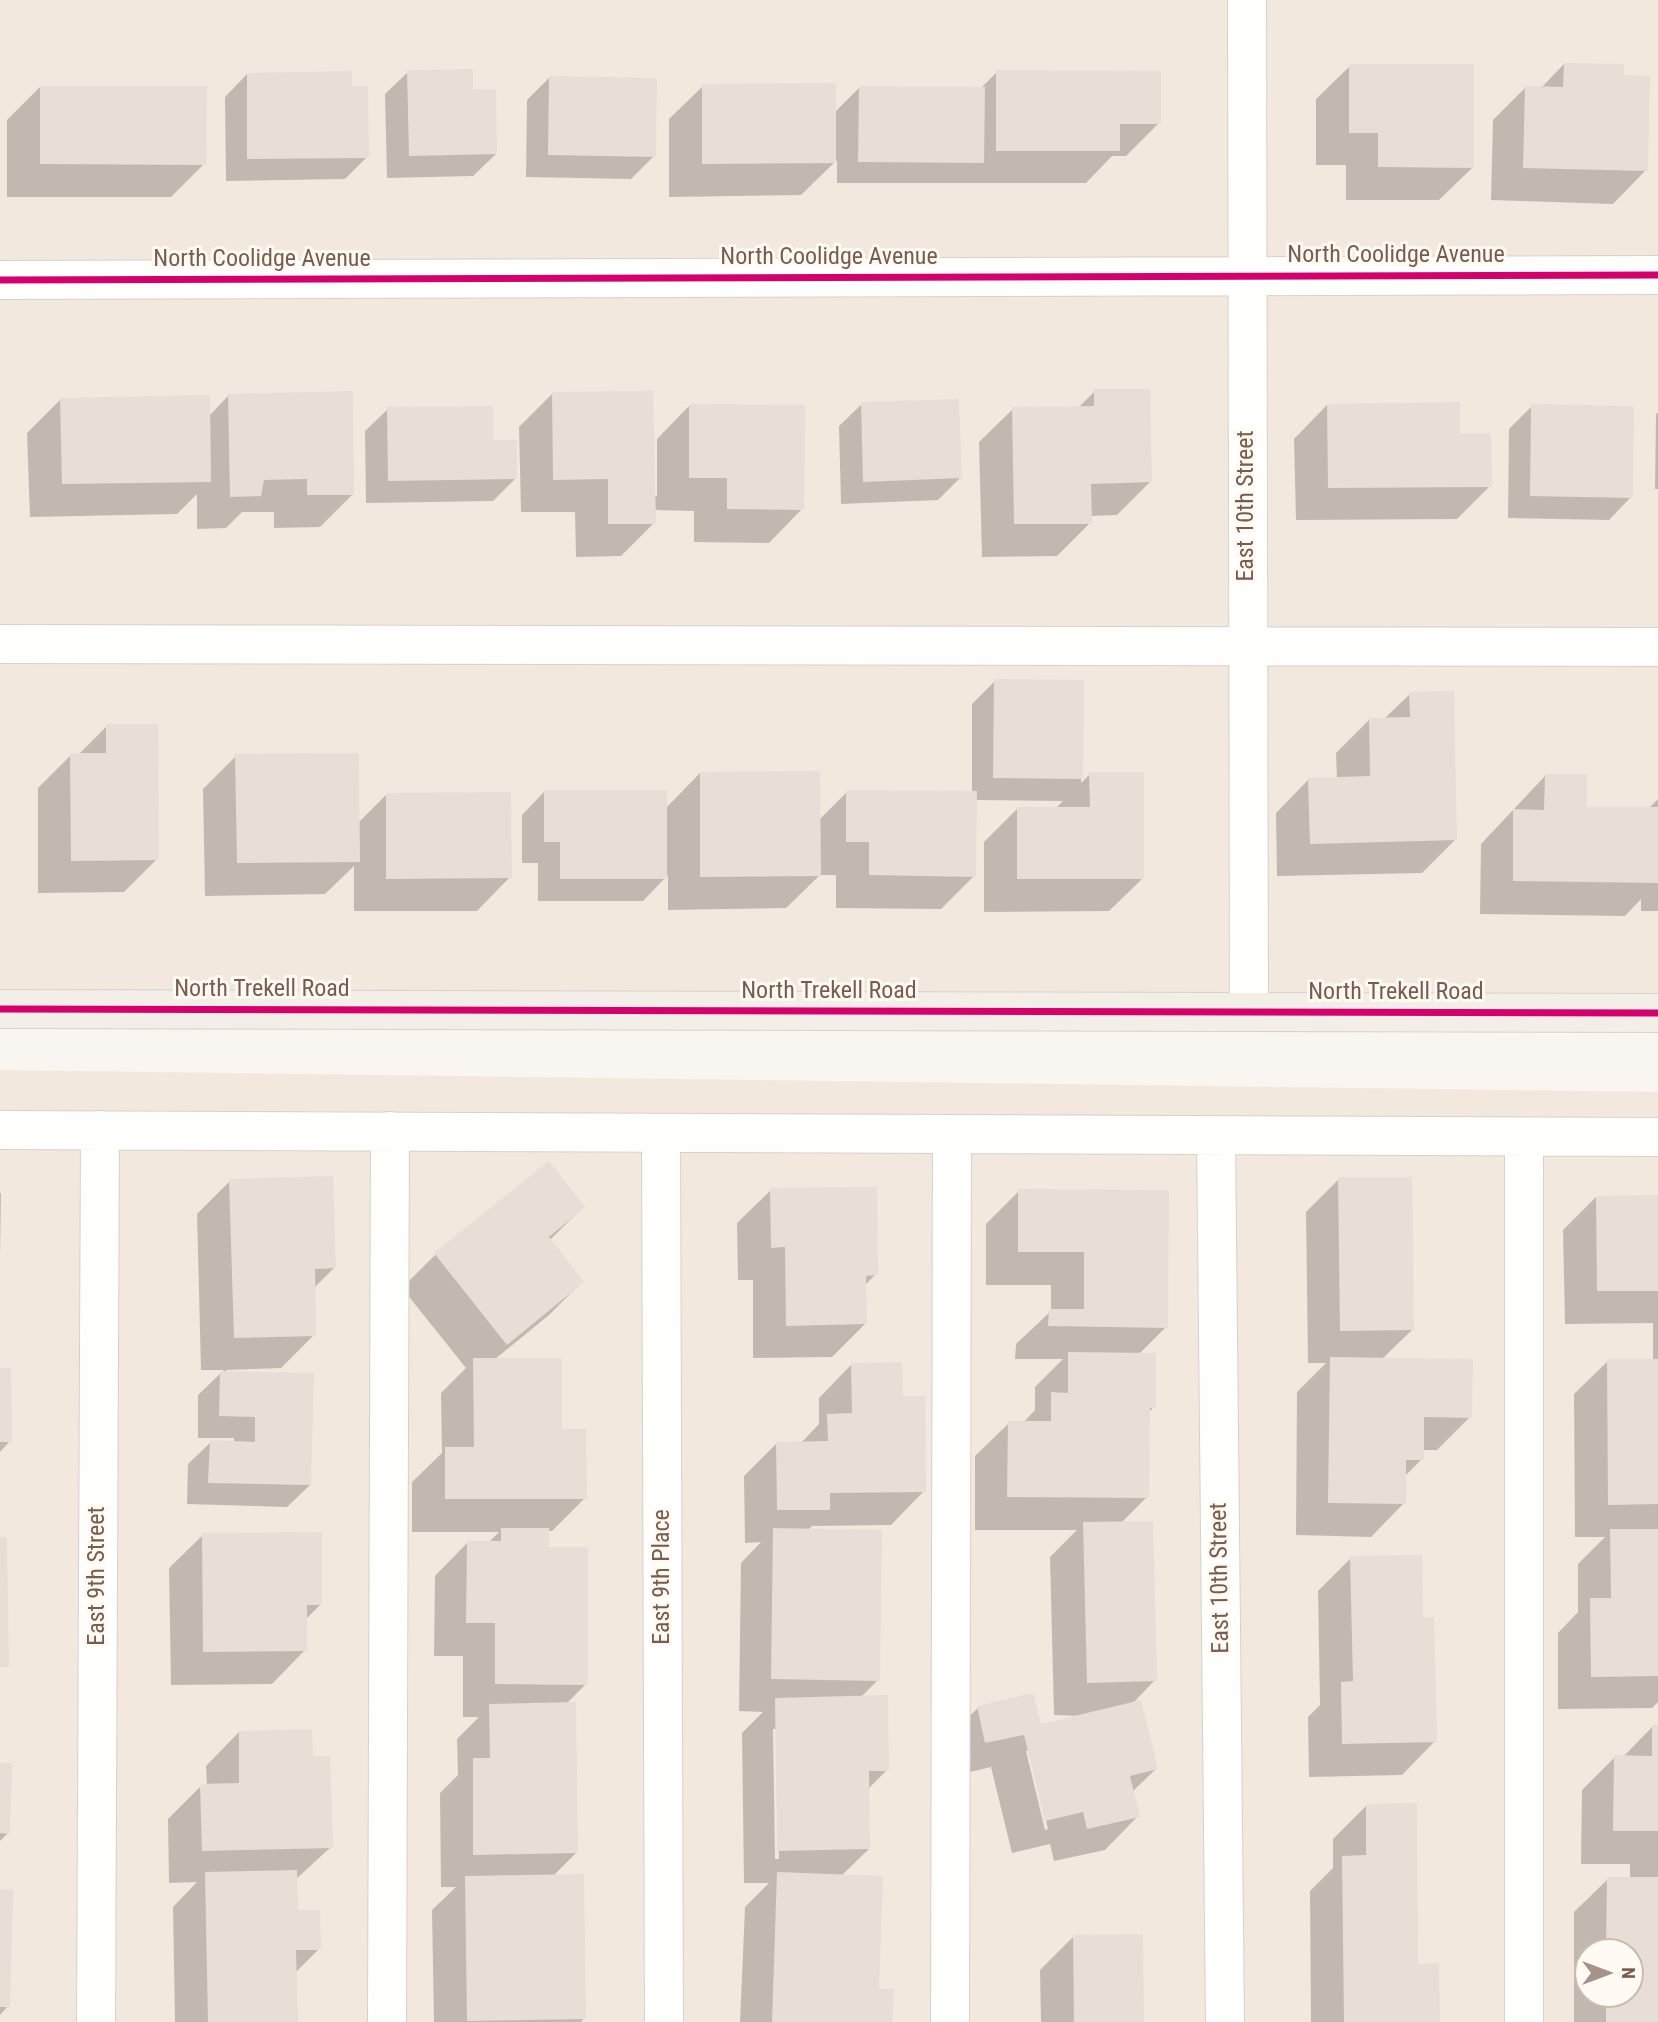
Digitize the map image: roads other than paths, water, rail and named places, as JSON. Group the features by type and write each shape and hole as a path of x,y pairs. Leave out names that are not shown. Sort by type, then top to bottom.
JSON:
{"main road":[{"name":"North Trekell Road","path":"0,1009 1658,1013"}],"street":[{"name":"East 10th Street","path":"1247,0 1249,1012"},
{"name":"North Coolidge Avenue","path":"0,280 1658,275"},
{"path":"0,644 1658,647"},
{"path":"0,1130 1658,1137"},
{"name":"East 9th Street","path":"96,2022 100,1130"},
{"path":"387,2022 390,1132"},
{"name":"East 9th Place","path":"661,1133 664,2022"},
{"path":"950,2022 952,1134"},
{"name":"East 10th Street","path":"1216,1135 1225,2022"},
{"path":"1524,1137 1524,2022"}]}
